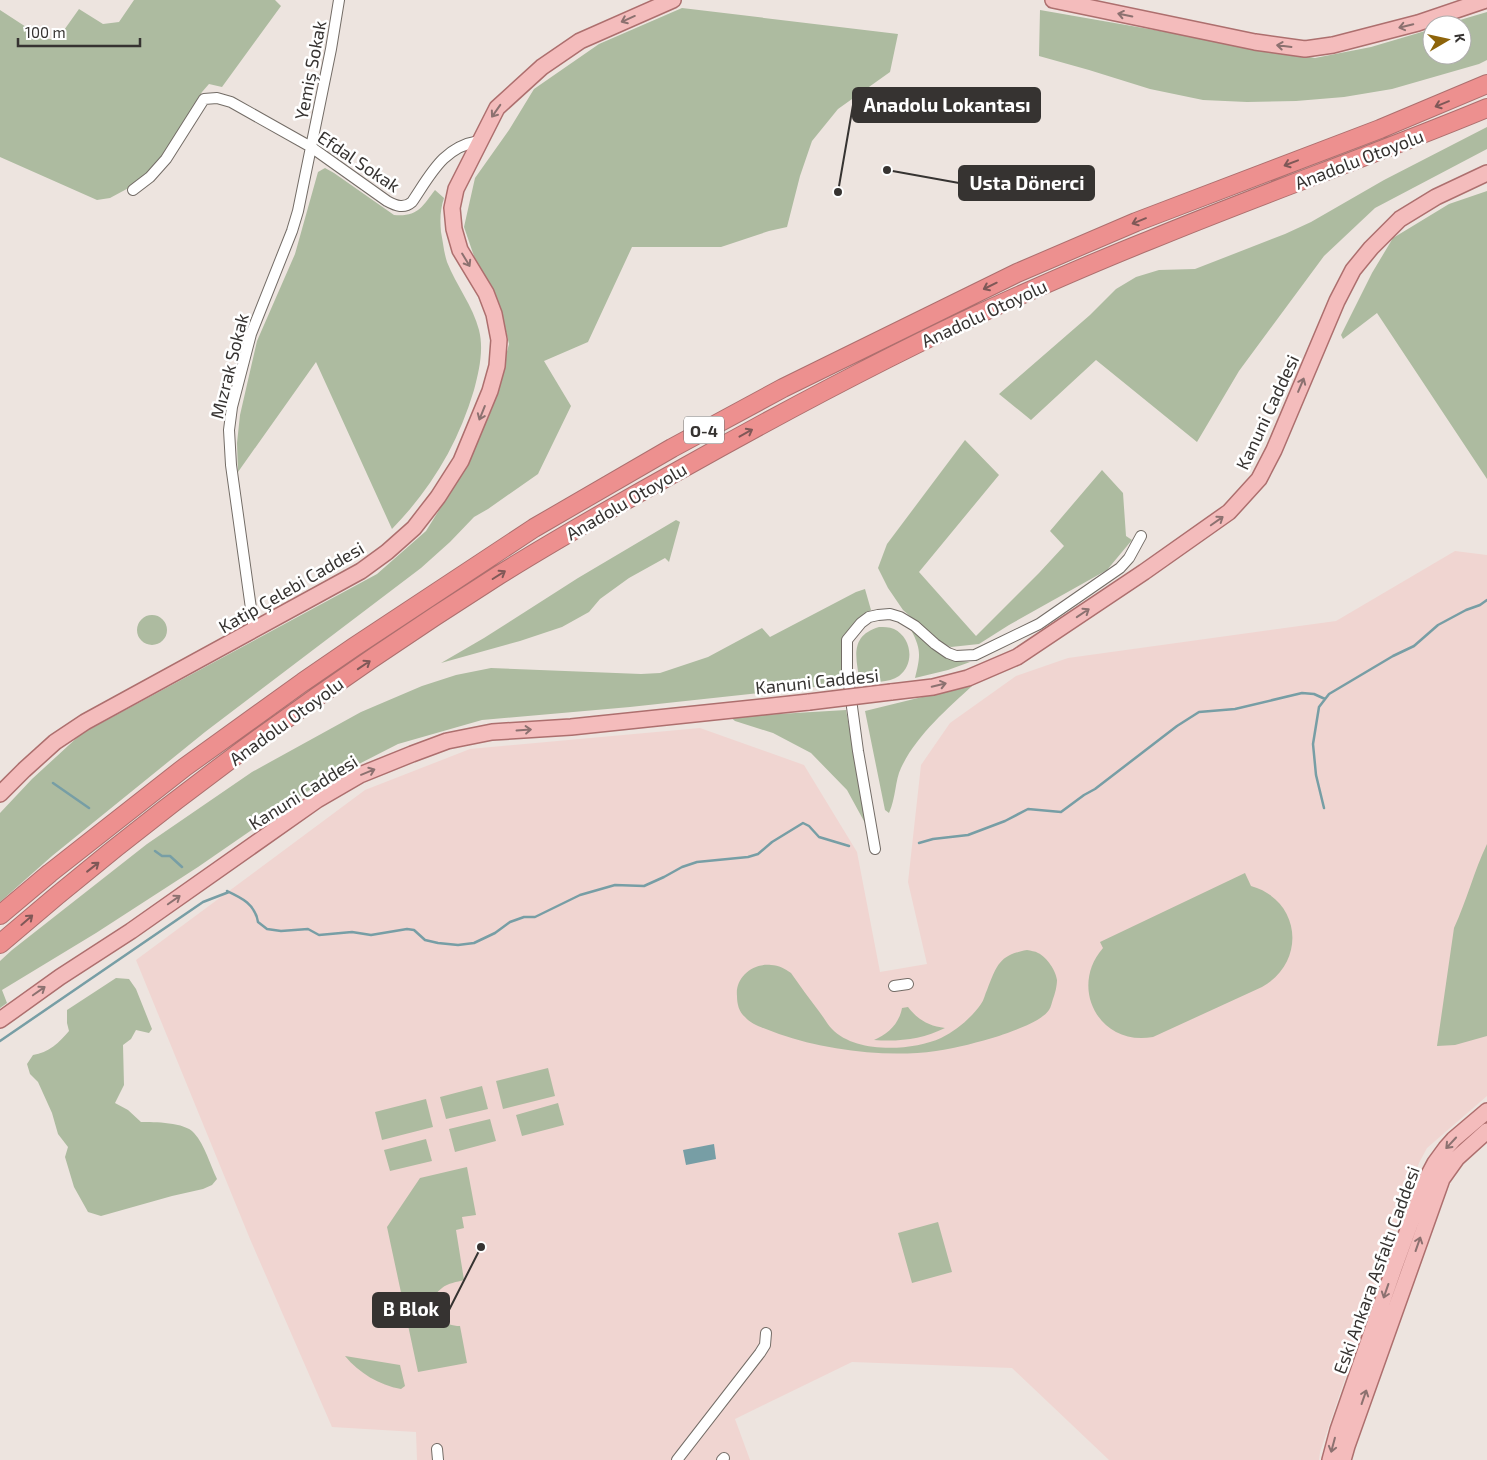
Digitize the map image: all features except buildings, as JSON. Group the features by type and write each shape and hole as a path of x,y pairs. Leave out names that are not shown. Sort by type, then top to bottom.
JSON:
{"highway":[{"name":"Anadolu Otoyolu","path":"0,915 50,873 185,767 310,676 534,528 672,448 783,388 1017,273 1136,222 1380,129 1487,84"},
{"name":"Anadolu Otoyolu","path":"0,944 55,897 165,810 277,726 366,663 501,574 591,519 740,435 940,333 1066,275 1151,239 1487,108"}],"main road":[{"name":"Katip Çelebi Caddesi","path":"0,794 54,742 85,722 361,571 387,552 414,528 438,497 464,453 490,391 497,366 499,340 494,314 489,300 460,250 454,229 452,208 456,189 479,141 497,108 542,67 580,41 673,0"},
{"path":"1053,0 1255,42 1306,49 1333,45 1418,23 1486,0"},
{"name":"Kanuni Caddesi","path":"0,1020 60,977 131,931 317,800 360,775 447,741 492,732 571,727 933,687 968,678 1017,658 1229,512 1259,479 1274,450 1337,301 1353,270 1371,248 1400,219 1436,197 1487,173"},
{"name":"Eski Ankara Asfaltı Caddesi","path":"1330,1460 1338,1430 1392,1271 1426,1180 1446,1148 1487,1111"},
{"name":"Eski Ankara Asfaltı Caddesi","path":"1343,1460 1346,1446 1442,1179 1457,1158 1487,1131"}],"street":[{"name":"Yemiş Sokak","path":"311,147 339,0"},
{"name":"Efdal Sokak","path":"133,190 150,177 166,159 204,98 217,98 231,102 311,147 387,201 401,207 407,206 412,202 438,164 448,154 462,146 479,141"},
{"name":"Mızrak Sokak","path":"254,630 230,465 229,430 232,407 247,347 292,231 311,147"},
{"path":"875,850 858,752 847,670 847,640 861,623 869,617 890,614 900,617 915,626 948,653 956,656 975,655 1039,624 1120,568 1141,536"},
{"path":"894,986 908,984"},
{"path":"677,1460 760,1353 765,1345 766,1333"},
{"path":"437,1449 438,1460"}],"shaded area":[{"path":"1455,551 1487,555 1487,1096 1427,1148 1419,1163 1320,1452 1319,1460 1109,1460 1012,1368 852,1362 735,1419 750,1460 417,1460 416,1432 332,1427 250,1239 136,960 365,790 470,749 700,728 804,765 857,852 880,972 927,964 908,882 921,765 950,723 1016,676 1068,658 1336,621"}],"green space":[{"path":"134,0 275,0 281,6 222,87 209,84 202,92 157,166 136,184 110,198 97,200 0,157 0,10 43,38 57,40 79,9 103,24 119,22"},
{"path":"682,8 898,34 890,72 838,109 812,141 800,176 787,227 721,247 632,247 588,342 544,361 571,406 538,474 474,517 421,568 205,732 52,856 0,902 0,813 32,779 81,734 377,574 426,531 461,475 492,409 509,344 500,307 476,262 464,227 475,178 509,130 534,89 599,44"},
{"path":"1040,10 1315,58 1371,47 1422,32 1422,65 1472,65 1472,16 1487,12 1487,60 1479,64 1392,89 1344,97 1296,101 1247,102 1203,100 1150,89 1039,56"},
{"path":"1487,127 1487,149 1375,208 1324,256 1239,371 1197,442 1096,360 1031,420 999,394 1090,315 1116,289 1136,277 1159,270 1195,269 1285,234 1311,222 1384,180"},
{"path":"325,168 394,215 409,214 419,210 435,190 444,198 440,223 446,259 473,312 479,330 481,353 478,375 460,429 431,482 392,529 316,362 238,472 237,443 240,415 257,341 295,254 318,172"},
{"path":"1487,191 1487,479 1377,313 1343,339 1341,335 1372,273 1393,238 1449,204"},
{"path":"965,440 999,475 919,572 976,636 1064,546 1050,531 1102,470 1123,493 1126,536 1132,540 1107,570 979,644 951,647 938,641 903,610 888,588 878,568 887,544"},
{"path":"676,520 680,522 669,562 665,558 629,578 600,599 589,612 562,627 441,663 578,578"},
{"path":"865,589 871,610 857,620 842,638 842,684 630,707 482,720 398,744 314,787 198,867 96,933 2,990 7,1003 0,1008 0,961 12,950 147,844 252,772 361,712 422,686 456,675 491,668 641,674 660,673 708,657 762,628 770,637"},
{"path":"152,615 158,616 166,624 166,636 158,644 152,645 146,644 138,636 137,630 138,624 146,616"},
{"path":"879,627 894,629 905,638 909,651 908,665 899,676 890,680 860,683 856,657 859,642 869,631"},
{"path":"911,630 956,661 970,662 948,670 915,678 919,654 917,643"},
{"path":"972,686 923,734 907,756 899,773 889,813 885,810 865,711"},
{"path":"846,710 865,823 847,790 811,753 773,733 735,721 730,717"},
{"path":"1487,844 1487,1036 1455,1045 1437,1046 1454,928"},
{"path":"1245,873 1251,886 1268,893 1280,904 1288,918 1292,932 1291,948 1286,963 1276,976 1262,987 1153,1037 1134,1038 1118,1033 1105,1024 1095,1011 1089,996 1089,980 1093,964 1103,948 1100,942"},
{"path":"1027,950 1041,955 1048,961 1055,973 1056,987 1049,1010 1040,1018 1011,1032 976,1043 944,1050 897,1054 877,1053 836,1048 797,1040 756,1025 748,1020 743,1015 737,1002 737,989 746,973 757,966 777,966 791,973 830,1027 842,1037 855,1043 885,1048 915,1046 941,1038 963,1023 982,1002 1000,962 1010,955"},
{"path":"116,978 129,979 136,989 152,1029 149,1033 136,1030 131,1039 123,1045 124,1085 115,1103 128,1110 141,1122 169,1123 190,1129 201,1143 217,1179 212,1185 203,1189 101,1216 88,1212 74,1187 65,1157 68,1147 58,1134 52,1113 38,1082 30,1074 27,1064 33,1055 44,1052 53,1046 69,1031 67,1010"},
{"path":"908,1007 924,1022 945,1028 911,1039 893,1041 874,1040 892,1028 901,1014 902,1008"},
{"path":"548,1068 555,1096 503,1109 496,1081"},
{"path":"482,1086 488,1109 446,1119 440,1097"},
{"path":"426,1099 433,1127 382,1140 375,1112"},
{"path":"558,1103 564,1125 522,1136 516,1115"},
{"path":"490,1119 496,1141 455,1152 449,1129"},
{"path":"426,1139 432,1161 390,1171 384,1150"},
{"path":"467,1167 476,1215 462,1217 464,1228 456,1230 464,1280 442,1288 433,1300 433,1307 439,1318 452,1325 460,1326 467,1363 418,1372 387,1227 420,1178"},
{"path":"938,1222 952,1272 912,1283 898,1233"},
{"path":"345,1356 400,1365 405,1386 401,1389 377,1381 357,1368"}],"water":[{"path":"714,1144 716,1159 686,1165 683,1150"}],"waterway":[{"path":"1324,808 1316,775 1313,744 1319,707 1329,694 1393,656 1414,646 1438,625 1487,600"},
{"path":"919,843 933,839 968,835 1005,821 1028,809 1061,812 1095,789 1177,726 1199,712 1235,709 1302,693 1314,694 1325,699"},
{"path":"53,783 89,808"},
{"path":"227,891 247,902 254,911 258,922 267,929 281,931 308,929 319,935 352,932 371,935 407,929 414,930 425,940 458,945 474,943 495,933 510,922 524,917 535,917 580,895 615,885 644,886 682,867 697,862 748,857 758,854 772,842 803,823 809,826 819,837 849,846"},
{"path":"155,851 162,856 170,856 182,867"},
{"path":"0,1041 203,902 229,892"}],"place":[{"name":"Usta Dönerci","path":"887,170"},
{"name":"Anadolu Lokantası","path":"838,192"},
{"name":"B Blok","path":"481,1247"}]}
